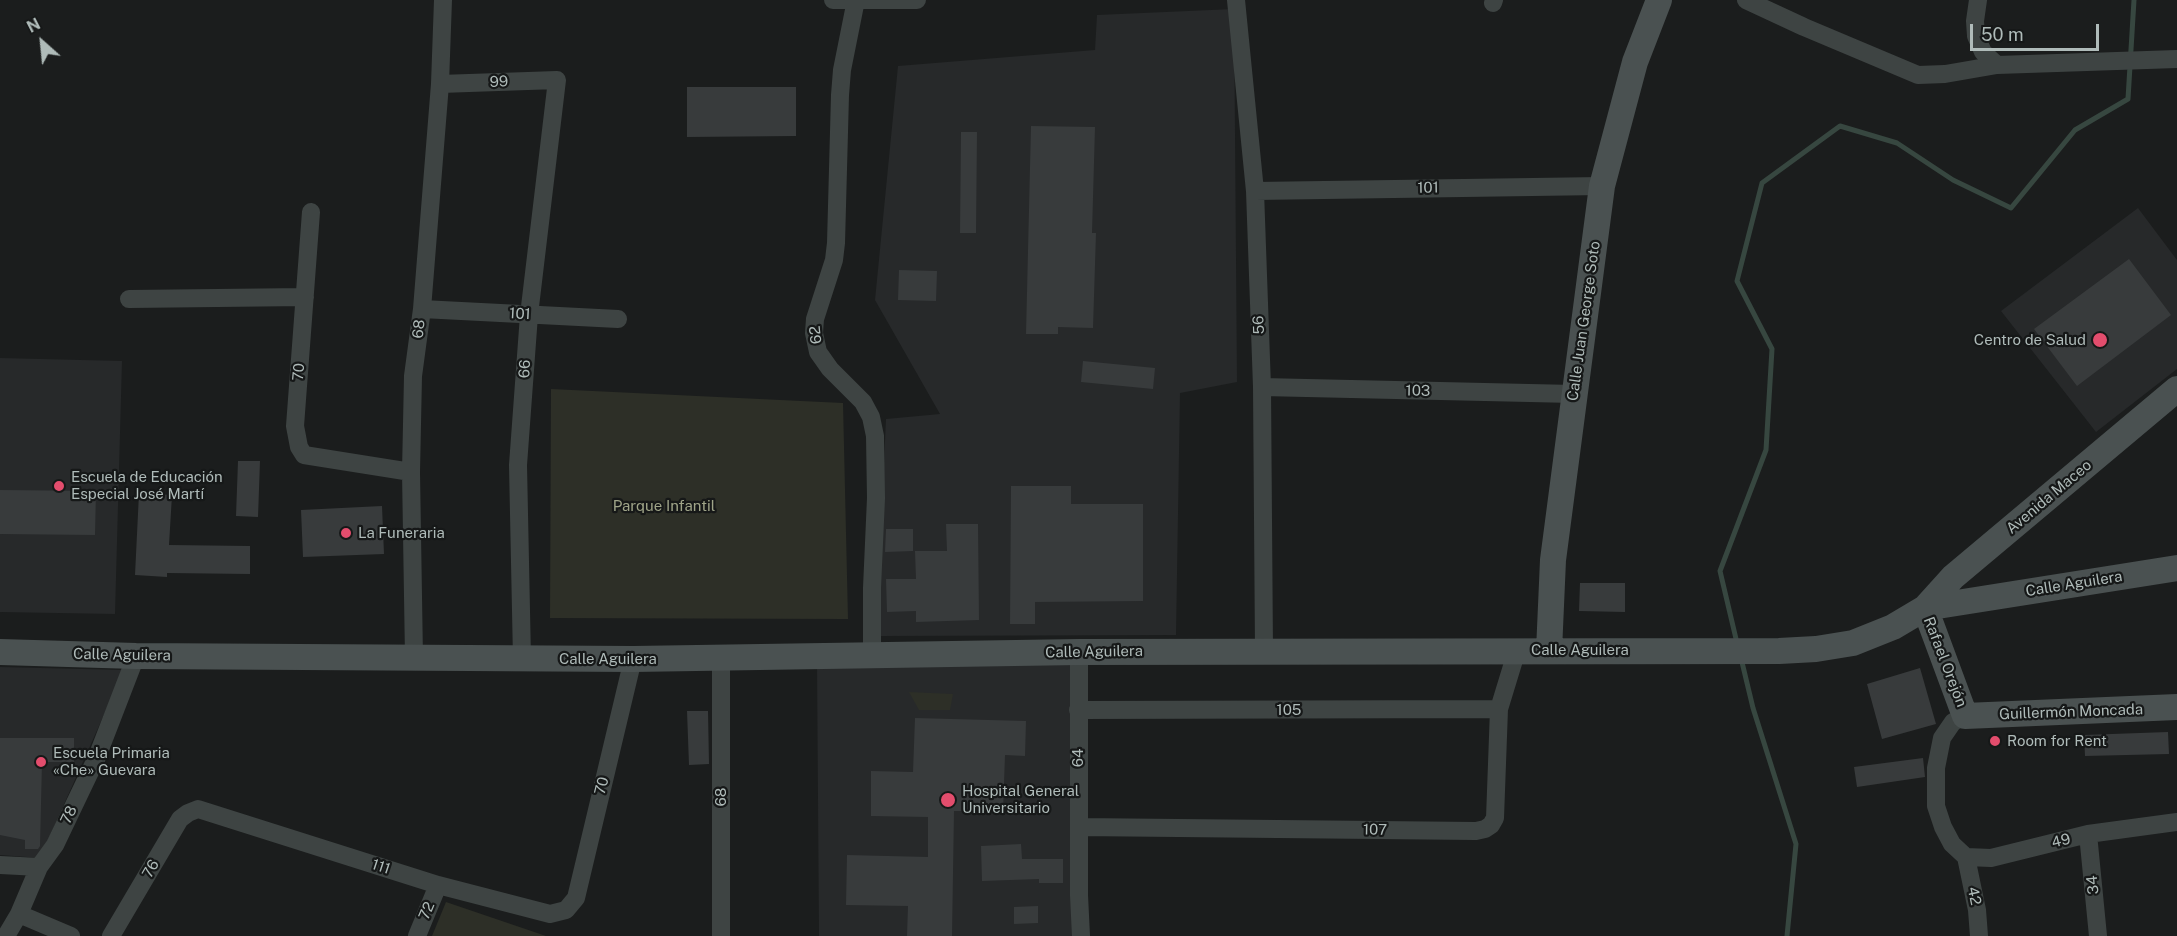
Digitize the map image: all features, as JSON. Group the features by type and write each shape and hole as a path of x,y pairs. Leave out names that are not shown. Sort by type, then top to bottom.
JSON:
{"main road":[{"name":"Calle Juan George Soto","path":"1549,651 1553,560 1602,186 1635,62 1659,0"},
{"name":"Avenida Maceo","path":"1925,608 1958,573 2177,389"},
{"name":"Calle Aguilera","path":"0,652 136,656 633,659 1079,652 1779,651 1816,649 1852,643 1893,627 1925,608 2177,568"},
{"path":"1958,573 1957,585 1960,592 1970,601"},
{"name":"Rafael Orejón","path":"1925,608 1965,716"},
{"name":"Guillermón Moncada","path":"1965,716 2177,707"}],"street":[{"name":"68","path":"414,658 411,472 413,376 422,309 440,84 443,0"},
{"path":"833,0 917,0"},
{"name":"56","path":"1236,0 1255,191 1262,387 1264,651"},
{"path":"1746,0 1918,75 1945,74 1997,66 2177,59"},
{"path":"1978,0 1975,21 1976,36 1983,52 1997,66"},
{"name":"62","path":"856,1 842,70 840,95 837,243 834,260 814,319 814,333 818,352 830,369 863,402 871,417 875,436 876,498 872,655"},
{"name":"99","path":"440,84 557,80"},
{"name":"66","path":"522,659 518,465 529,315 557,80"},
{"name":"101","path":"1255,191 1602,186"},
{"name":"70","path":"310,212 295,426 299,447 304,455 411,472"},
{"path":"129,299 305,297"},
{"name":"101","path":"422,309 618,319"},
{"name":"103","path":"1262,387 1574,394"},
{"name":"107","path":"1078,827 1476,831 1485,829 1491,825 1496,812 1499,709 1517,650"},
{"name":"64","path":"1079,652 1078,827 1081,936"},
{"name":"78","path":"6,936 19,914 39,867 55,845 97,757 136,656"},
{"name":"68","path":"721,658 721,936"},
{"name":"70","path":"566,910 576,898 633,659"},
{"name":"105","path":"1078,710 1499,709"},
{"name":"Rafael Orejón","path":"1965,716 1953,722 1942,738 1936,768 1936,806 1952,844 1966,857"},
{"name":"111","path":"198,809 438,885 550,914 566,910"},
{"name":"76","path":"111,936 180,819 198,809"},
{"name":"49","path":"1966,857 1991,858 2088,834 2177,822"},
{"name":"34","path":"2088,834 2098,936"},
{"name":"42","path":"1966,857 1977,910 1979,936"},
{"path":"0,865 39,867"},
{"name":"72","path":"417,936 438,885"},
{"path":"19,914 71,936"}],"shaded area":[{"path":"1234,9 1237,382 1180,393 1176,635 876,636 886,419 940,414 875,300 898,66 1095,50 1097,15"},
{"name":"Centro de Salud","path":"2138,208 2177,260 2177,369 2096,432 2001,311"},
{"name":"Escuela de Educación Especial José Martí","path":"0,358 122,361 115,614 0,612"},
{"name":"Hospital General Universitario","path":"1082,658 1074,936 819,936 817,663"},
{"name":"Escuela Primaria «Che» Guevara","path":"0,667 124,670 40,858 0,855"}],"green space":[{"name":"Parque Infantil","path":"551,389 843,403 848,619 550,618"},
{"path":"909,692 953,694 950,710 919,710"},
{"path":"446,902 546,936 432,936"}],"building":[{"path":"687,87 796,87 796,136 687,137"},
{"path":"1031,126 1095,127 1092,233 1096,233 1093,328 1058,327 1058,334 1026,334"},
{"path":"961,132 977,132 976,233 960,233"},
{"path":"2129,259 2171,315 2077,386 2034,329"},
{"path":"899,270 937,271 936,301 898,300"},
{"path":"1083,361 1155,368 1153,389 1081,382"},
{"path":"238,461 260,461 258,517 236,516"},
{"path":"1011,486 1071,486 1071,504 1143,504 1143,601 1035,602 1035,624 1010,624"},
{"path":"0,490 96,491 95,535 0,534"},
{"path":"139,493 172,495 169,545 250,546 250,574 167,573 167,577 135,575"},
{"path":"382,506 384,554 303,557 301,510"},
{"path":"946,524 978,524 979,620 916,622 916,611 887,612 886,579 916,579 915,551 947,551"},
{"path":"886,529 913,529 913,551 885,552"},
{"path":"1580,583 1625,583 1625,612 1579,611"},
{"path":"1920,668 1936,724 1882,739 1867,684"},
{"path":"687,711 708,711 709,764 689,765"},
{"path":"915,718 1026,721 1025,756 1005,755 1003,811 954,811 952,936 907,936 908,906 846,905 847,855 928,857 928,817 871,816 871,771 913,772"},
{"path":"2168,732 2169,754 2085,756 2084,735"},
{"path":"0,738 74,738 74,762 42,762 40,846 38,849 25,849 25,840 0,835"},
{"path":"1923,758 1925,777 1857,787 1854,767"},
{"path":"1021,844 1022,859 1063,859 1063,883 1039,883 1039,879 982,881 981,846"},
{"path":"1038,906 1038,923 1014,924 1014,907"}],"waterway":[{"path":"1737,643 1720,571 1766,450 1772,349 1737,281 1762,183 1840,126 1897,143 1953,180 2011,208 2075,130 2128,99 2134,0"},
{"path":"1741,658 1753,708 1796,844 1787,936"}],"place":[{"name":"Centro de Salud","path":"2100,340"},
{"name":"Escuela de Educación Especial José Martí","path":"59,486"},
{"name":"La Funeraria","path":"346,533"},
{"name":"Room for Rent","path":"1995,741"},
{"name":"Escuela Primaria «Che» Guevara","path":"41,762"},
{"name":"Hospital General Universitario","path":"948,800"}]}
